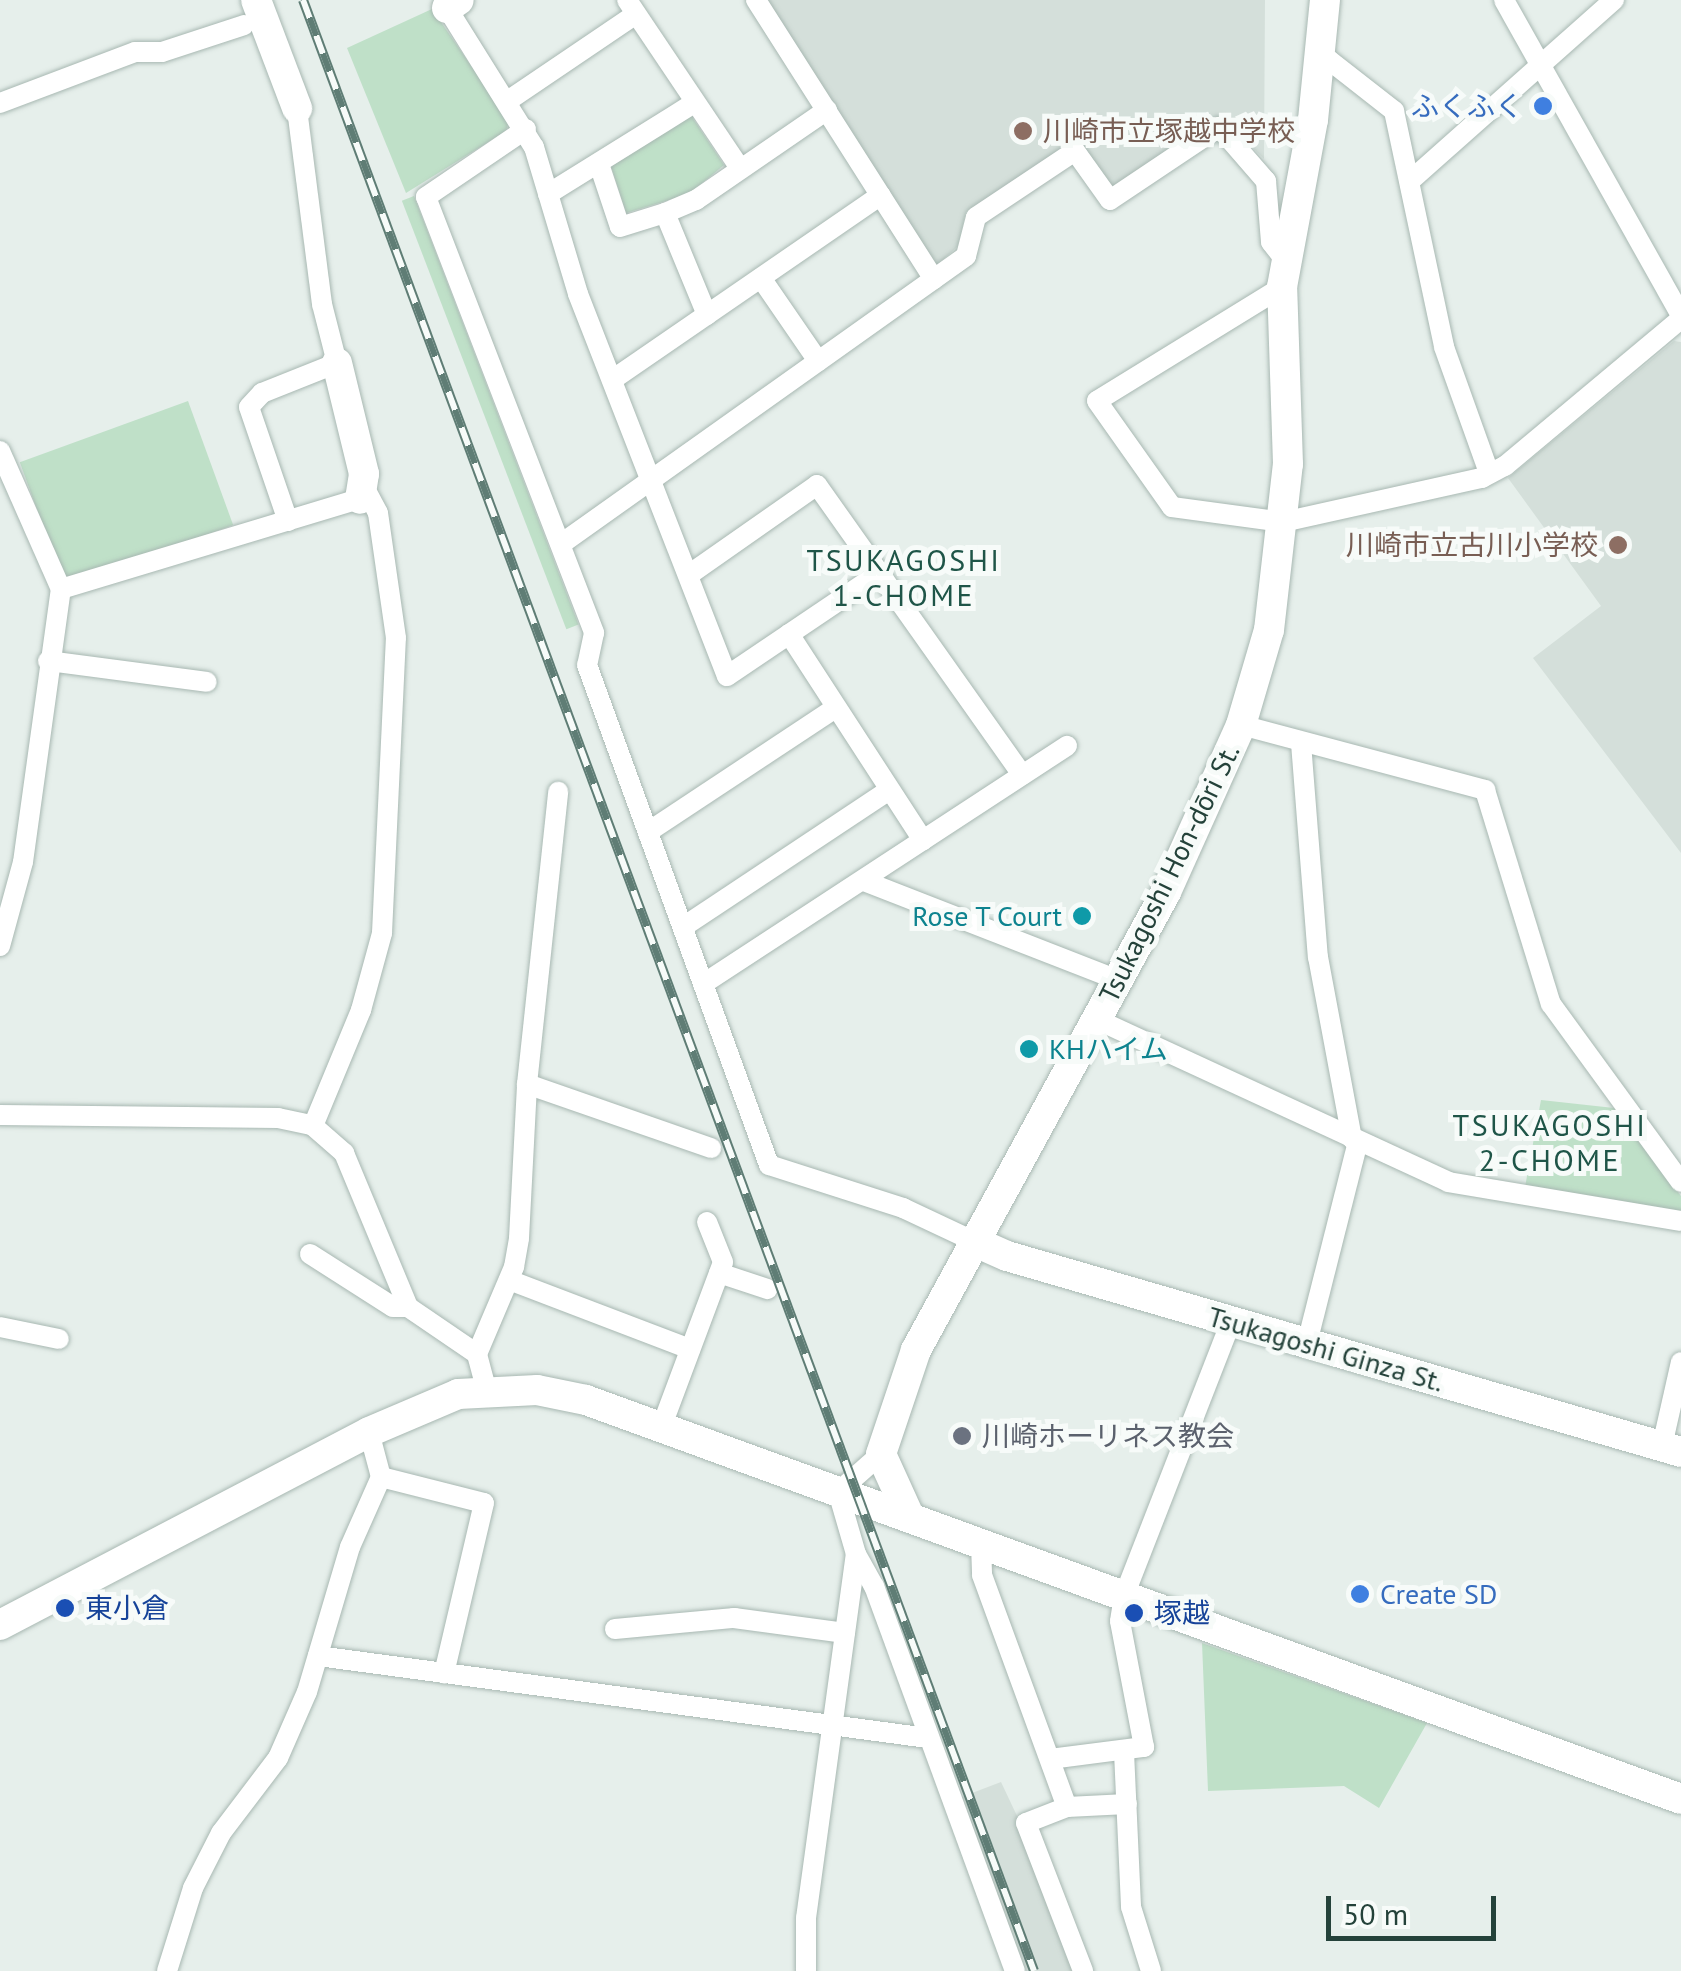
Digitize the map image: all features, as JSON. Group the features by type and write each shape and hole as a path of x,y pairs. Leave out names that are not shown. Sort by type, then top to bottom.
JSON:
{"street":[{"path":"756,0 934,279"},
{"name":"Tsukagoshi Hon-dōri St.","path":"882,1454 916,1350 1120,980 1241,725 1269,630 1283,522 1288,407 1284,274 1325,0"},
{"path":"561,544 966,256 976,218 1075,150 1110,200 1219,127 1266,181 1271,242 1284,274 1097,401 1172,507 1283,522 1490,473 1681,318 1504,0"},
{"path":"1410,181 1614,0"},
{"path":"453,4 526,129 612,380 655,480 727,676 878,574"},
{"path":"509,100 632,7 740,168"},
{"path":"0,103 134,52 162,52 250,12 297,108 316,269 362,494 378,513 396,638 382,933 360,1010 313,1126"},
{"path":"1318,60 1329,60 1394,111 1444,346 1490,473"},
{"path":"548,194 694,102"},
{"path":"599,164 620,227 696,200 826,110"},
{"path":"526,129 426,197 594,633 587,665 770,1165 903,1208 973,1241"},
{"path":"612,380 881,195"},
{"path":"666,213 708,315"},
{"path":"760,278 818,361"},
{"path":"288,522 250,406 262,393 337,363"},
{"path":"0,452 62,589 48,661 23,862 0,946"},
{"path":"690,574 817,485 1022,775"},
{"path":"62,589 288,522 362,494"},
{"path":"788,634 923,840"},
{"path":"48,661 207,682"},
{"path":"648,832 835,708"},
{"path":"1241,725 1484,790 1550,1004 1681,1182"},
{"path":"1300,743 1318,957 1355,1140 1308,1343"},
{"path":"703,984 1067,746"},
{"path":"683,926 889,790"},
{"path":"486,1388 478,1354 509,1280 519,1238 527,1084 558,792"},
{"path":"864,881 1120,980"},
{"path":"1096,1019 1448,1182 1681,1221"},
{"path":"527,1084 711,1148"},
{"path":"0,1115 278,1118 313,1126 344,1153 408,1307 478,1354"},
{"path":"661,1428 722,1262 708,1222"},
{"name":"Tsukagoshi Ginza St.","path":"973,1241 1231,1321 1672,1449"},
{"path":"310,1254 392,1307 408,1307"},
{"path":"718,1272 767,1289"},
{"path":"509,1280 690,1349"},
{"path":"1050,1758 1144,1747 1120,1621 1124,1596 1231,1321"},
{"path":"0,1327 59,1339"},
{"path":"1672,1449 1681,1362"},
{"path":"0,1625 368,1432 486,1388 565,1394 1681,1799"},
{"path":"168,1971 193,1888 221,1833 278,1758 318,1656 350,1547 381,1477 368,1432"},
{"path":"838,1492 882,1454 910,1518"},
{"path":"381,1477 484,1503 444,1673"},
{"path":"838,1492 856,1554 1015,1971"},
{"path":"980,1544 982,1575 1067,1807"},
{"path":"806,1971 806,1918 856,1554"},
{"path":"616,1628 734,1618 846,1633"},
{"path":"318,1656 928,1738"},
{"path":"1124,1752 1131,1907 1151,1971"},
{"path":"1082,1971 1026,1824 1067,1807 1126,1804"}],"shaded area":[{"name":"川崎市立塚越中学校","path":"766,0 1265,0 1264,159 1228,123 1112,188 1076,139 966,212 958,246 937,265"},
{"name":"川崎市立古川小学校","path":"1674,341 1681,342 1681,853 1533,658 1601,606 1508,478"},
{"path":"1001,1782 1036,1856 1078,1971 1020,1971 959,1798"}],"green space":[{"path":"432,9 509,121 506,131 406,193 347,48"},
{"path":"690,114 724,165 689,194 626,213 611,166"},
{"path":"414,196 578,625 566,629 402,201"},
{"path":"188,401 233,525 65,586 20,462"},
{"path":"1541,1100 1614,1108 1681,1196 1681,1215 1525,1187"},
{"path":"1202,1643 1427,1723 1379,1808 1344,1786 1208,1791"}],"railway":[{"path":"303,0 1034,1971"}],"place":[{"name":"ふくふく","path":"1543,106"},
{"name":"川崎市立塚越中学校","path":"1023,131"},
{"name":"川崎市立古川小学校","path":"1618,545"},
{"name":"Rose T Court","path":"1082,916"},
{"name":"KHハイム","path":"1029,1049"},
{"name":"川崎ホーリネス教会","path":"962,1436"},
{"name":"Create SD","path":"1360,1594"},
{"name":"東小倉","path":"65,1608"},
{"name":"塚越","path":"1134,1613"}],"district":[{"name":"TSUKAGOSHI 1-CHOME","path":"904,577"},
{"name":"TSUKAGOSHI 2-CHOME","path":"1550,1142"}]}
